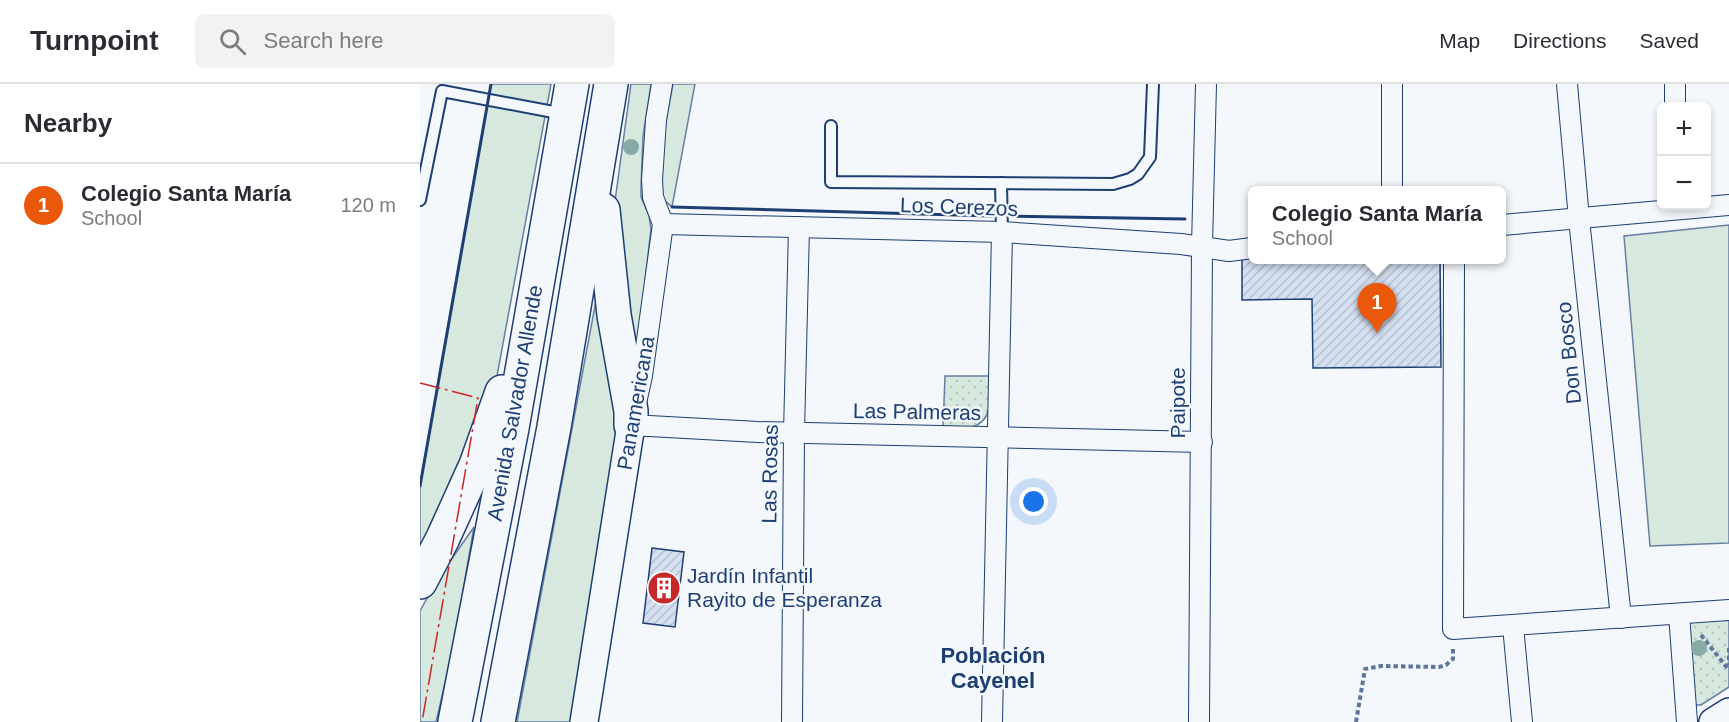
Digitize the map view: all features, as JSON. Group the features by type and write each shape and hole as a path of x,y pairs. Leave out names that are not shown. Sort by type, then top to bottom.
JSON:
{"highway":[{"name":"Avenida Salvador Allende","path":"498,722 560,394 611,84"},
{"name":"Avenida Salvador Allende","path":"455,722 512,428 570,99"},
{"path":"602,141 604,233 614,315 631,411 631,425"},
{"path":"420,582 476,465 535,293"}],"street":[{"name":"Panamericana","path":"584,722 631,425 642,376 663,224 653,197 652,180 656,120 662,84"},
{"name":"Paipote","path":"1199,722 1202,246 1206,84"},
{"path":"1392,84 1392,186"},
{"name":"Don Bosco","path":"1567,84 1579,219 1622,618"},
{"path":"1675,84 1675,102"},
{"path":"1711,207 1729,206"},
{"path":"1506,225 1657,210"},
{"name":"Los Cerezos","path":"663,224 1002,232 1202,246 1229,251 1248,249"},
{"name":"Las Rosas","path":"792,722 794,433 799,227"},
{"path":"992,722 1002,232"},
{"path":"1454,264 1453,629 1729,610"},
{"name":"Las Palmeras","path":"631,425 794,433 1202,442"},
{"path":"1679,614 1687,722"},
{"path":"1513,626 1522,722"},
{"path":"1713,722 1729,712"}],"lane":[{"path":"831,126 831,182 1113,184 1130,179 1145,166 1150,157 1153,84"},
{"path":"420,200 442,91 570,99"},
{"path":"1001,183 1002,232"}],"path":[{"path":"1679,614 1710,643 1729,670"},
{"path":"1356,722 1365,669 1381,666 1439,667 1446,665 1453,659 1453,629"},
{"path":"1729,648 1729,665"}],"shaded area":[{"path":"491,84 551,84 497,376 485,418 420,555 420,486"},
{"path":"631,84 651,84 643,136 641,197 649,216 651,229 636,358 615,201"},
{"path":"673,84 695,84 672,207 662,197 659,175"},
{"path":"1729,225 1729,543 1650,546 1624,236"},
{"path":"598,290 617,399 617,435 573,722 517,722"},
{"path":"945,376 991,376 990,406 988,413 979,424 965,428 943,428"},
{"path":"474,527 453,649 436,722 420,722 420,611 437,580"},
{"path":"1729,614 1729,687 1701,705 1695,705 1688,622"}],"building":[{"path":"1242,257 1248,257 1248,264 1440,264 1441,367 1313,368 1312,299 1242,300"},
{"name":"Jardín Infantil Rayito de Esperanza","path":"652,548 684,552 675,627 643,623"}],"wall":[{"path":"420,486 491,84"},
{"path":"672,207 992,216"},
{"path":"1008,216 1185,219"}],"power":[{"path":"420,383 478,398 422,722"}],"place":[{"name":"Colegio Santa María","path":"1377,333"},
{"name":"Jardín Infantil Rayito de Esperanza","path":"664,588"}],"district":[{"name":"Población Cayenel","path":"993,668"}]}
